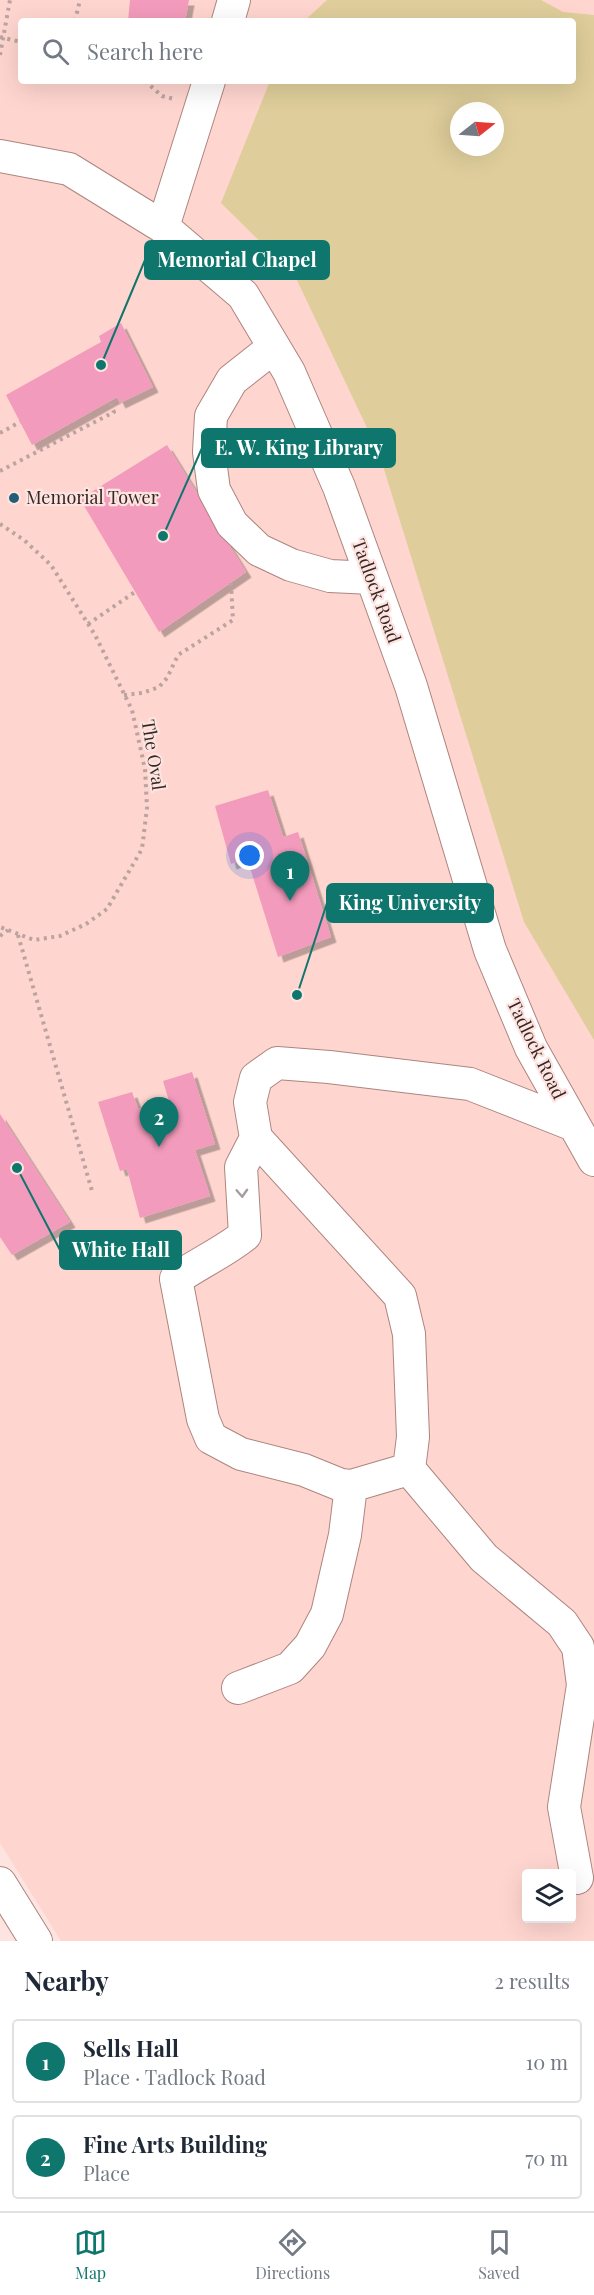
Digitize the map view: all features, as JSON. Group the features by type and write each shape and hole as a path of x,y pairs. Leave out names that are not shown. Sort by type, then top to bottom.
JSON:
{"street":[{"path":"229,18 234,0"},
{"path":"163,227 208,84"},
{"name":"Tadlock Road","path":"0,156 69,169 163,227 243,295 289,372 339,487 411,686 490,950 531,1048 594,1160"},
{"path":"274,347 232,380 211,416 209,452 214,490 232,524 259,550 291,565 330,576 372,578"},
{"path":"574,1125 470,1084 329,1066 277,1063 256,1078 250,1102 256,1138 400,1296 409,1334 413,1437 409,1469 484,1558 562,1623 578,1647 583,1684 564,1807 577,1878"},
{"path":"256,1138 241,1167 245,1235 229,1248 199,1263 176,1279 203,1419 212,1438 241,1454 304,1470 341,1485 351,1486 409,1469"},
{"path":"238,1688 290,1668 310,1646 327,1614 345,1536 351,1486"},
{"path":"0,1883 36,1941"}],"path":[{"path":"0,55 10,0"},
{"path":"76,18 80,0"},
{"path":"2,38 18,41"},
{"path":"0,471 114,412 109,401"},
{"path":"0,433 20,422"},
{"name":"The Oval","path":"0,524 24,540 51,565 88,624 132,710 145,769 147,808 142,849 108,909 86,924 60,936 34,940 0,927"},
{"path":"124,695 142,693 159,687 167,678 178,655 233,620 231,583"},
{"path":"88,624 135,592"},
{"path":"0,936 8,930"},
{"path":"18,934 92,1191"}],"shaded area":[{"path":"0,0 594,0 594,1941 61,1941 0,1843"},
{"path":"327,0 541,0 563,12 594,15 594,1040 524,922 379,453 295,276 221,203 269,84 576,84 576,18 307,18"}],"building":[{"path":"130,0 189,0 186,18 128,18"},
{"path":"121,323 153,387 120,403 117,397 32,445 6,395 101,342 99,336"},
{"path":"167,445 246,572 159,632 80,499"},
{"path":"268,790 283,837 298,832 331,937 278,957 247,858 231,864 215,806"},
{"path":"192,1072 215,1144 195,1150 210,1196 140,1218 127,1169 120,1171 98,1102 132,1092 138,1109 169,1101 163,1081"},
{"path":"0,1114 70,1222 12,1255 0,1237"}],"place":[{"name":"Memorial Chapel","path":"101,365"},
{"name":"Memorial Tower","path":"14,498"},
{"name":"E. W. King Library","path":"163,536"},
{"name":"Sells Hall","path":"290,901"},
{"name":"King University","path":"297,995"},
{"name":"Fine Arts Building","path":"159,1147"},
{"name":"White Hall","path":"17,1168"}]}
